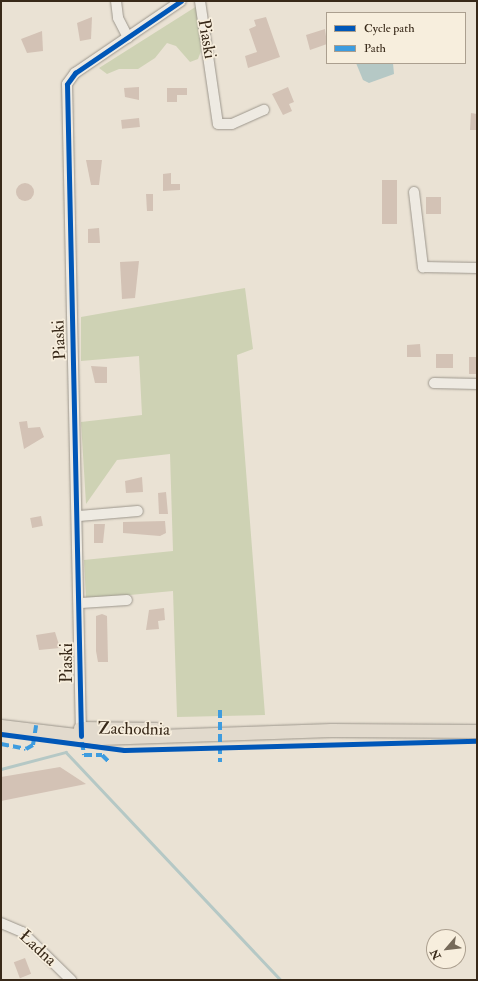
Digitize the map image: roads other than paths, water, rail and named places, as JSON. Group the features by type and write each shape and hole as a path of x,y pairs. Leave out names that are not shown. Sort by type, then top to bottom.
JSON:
{"main road":[{"name":"Zachodnia","path":"1,718 81,732"},
{"name":"Zachodnia","path":"426,729 477,722"},
{"name":"Zachodnia","path":"1,726 81,732 173,729 220,734 426,729 477,731"}],"street":[{"path":"116,1 118,18 128,38"},
{"name":"Piaski","path":"81,732 79,516 66,84 75,74 181,1"},
{"name":"Piaski","path":"200,1 218,124 232,124 264,110"},
{"path":"414,192 423,267 477,268"},
{"path":"434,383 477,384"},
{"path":"79,516 138,511"},
{"path":"81,603 127,600"},
{"name":"Ładna","path":"1,923 22,932 71,980"}],"waterway":[{"path":"1,769 66,752 281,980"}]}
